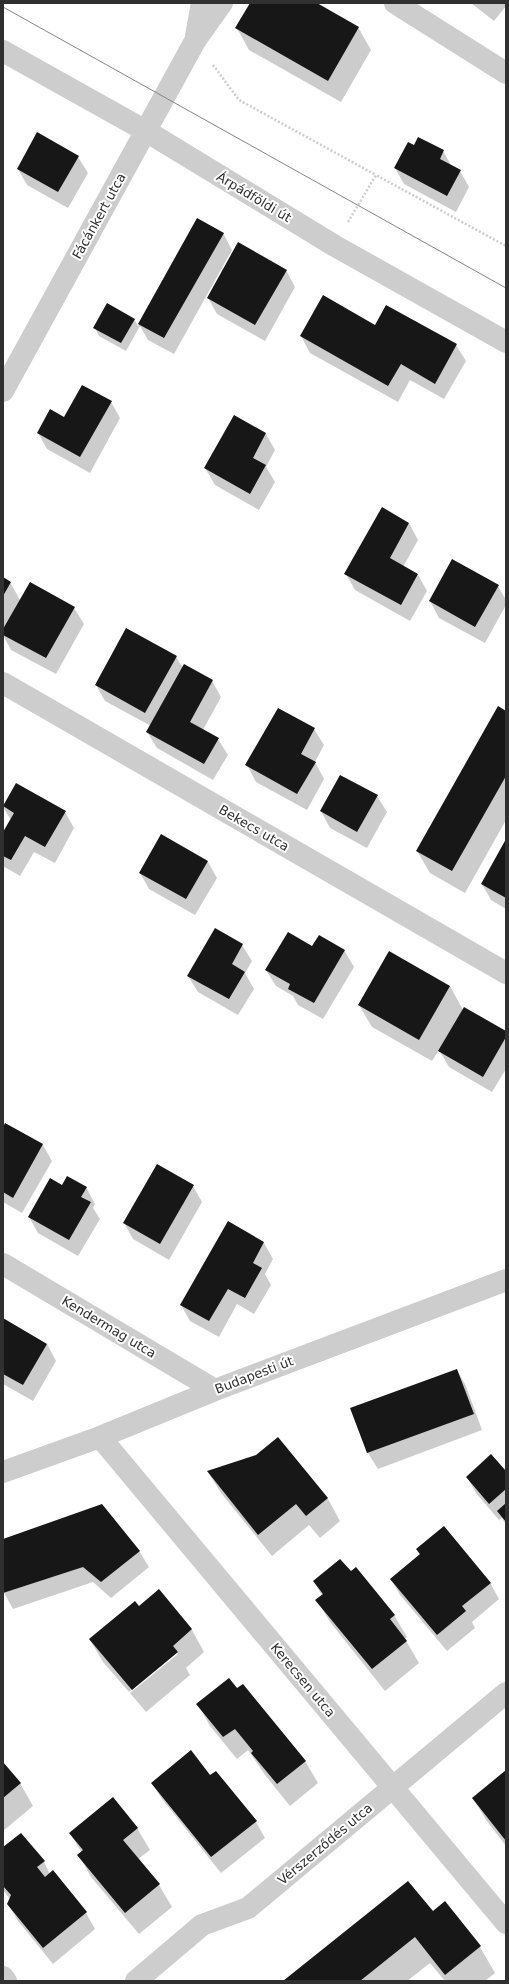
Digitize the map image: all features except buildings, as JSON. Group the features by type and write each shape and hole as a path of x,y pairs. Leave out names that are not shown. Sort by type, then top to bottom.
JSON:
{"street":[{"name":"Fácánkert utca","path":"196,41 202,3"},
{"name":"Fácánkert utca","path":"3,391 196,41 222,3"},
{"path":"395,3 506,73"},
{"name":"Árpádföldi út","path":"3,51 146,131 335,246 506,342"},
{"name":"Bekecs utca","path":"3,683 506,973"},
{"name":"Kendermag utca","path":"3,1264 215,1390"},
{"name":"Budapesti út","path":"3,1472 100,1437 215,1390 506,1280"},
{"name":"Kerecsen utca","path":"100,1437 506,1923"},
{"name":"Vérszerződés utca","path":"136,1981 202,1925 248,1908 506,1693"},
{"path":"3,1977 6,1981"}],"path":[{"path":"196,41 239,100 506,246"},
{"path":"335,246 376,175"}],"tram line":[{"path":"3,7 506,288"}]}
